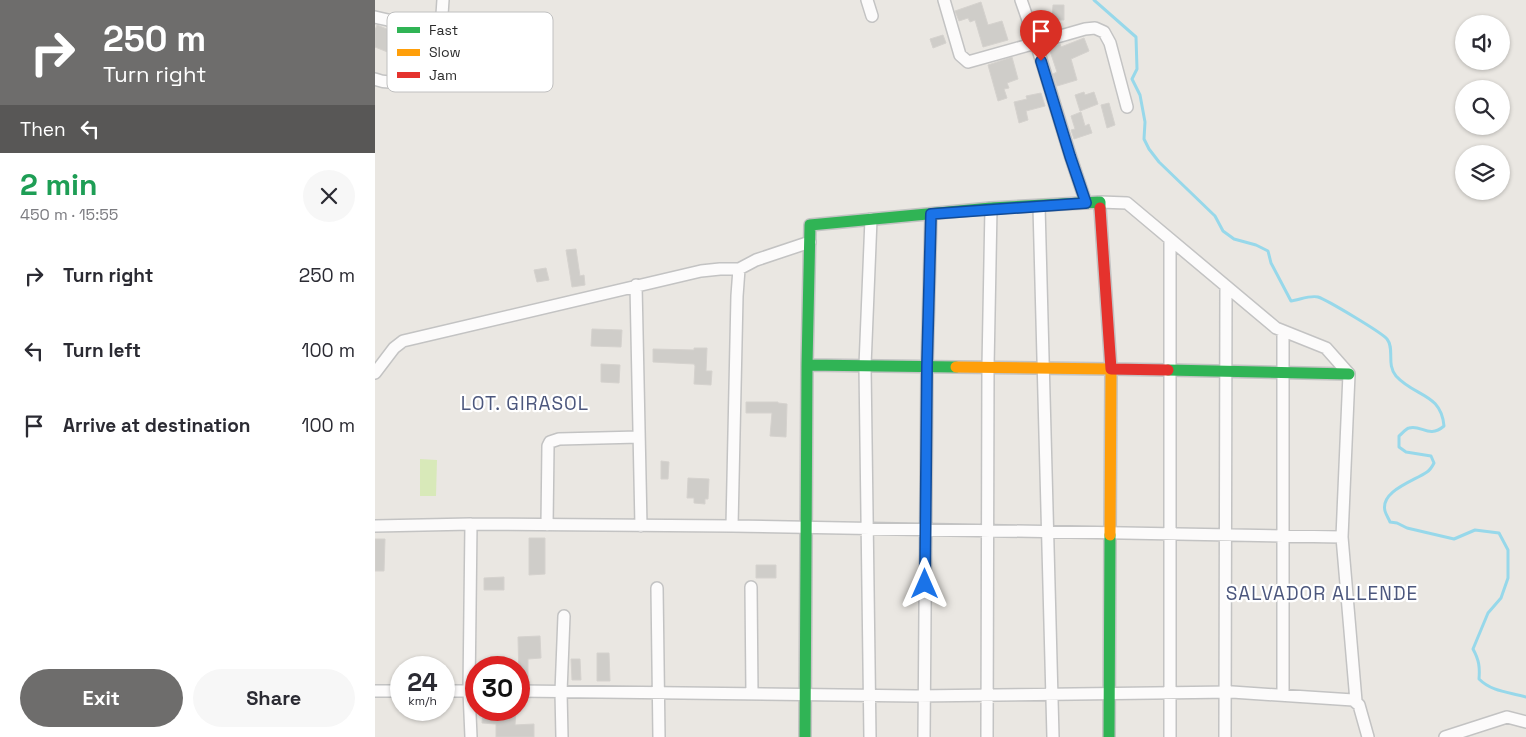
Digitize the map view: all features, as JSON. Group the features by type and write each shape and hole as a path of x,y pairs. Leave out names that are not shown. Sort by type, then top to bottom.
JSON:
{"street":[{"path":"867,0 872,16"},
{"path":"944,0 961,55 968,62 1085,28 1095,28 1104,32 1110,43 1127,107"},
{"path":"1021,0 1086,203"},
{"path":"1100,202 1111,369 1109,737"},
{"path":"805,737 807,366 810,225 991,208 1100,202 1127,202 1276,328 1326,348 1349,374 1342,538 1356,701 1359,705 1368,737"},
{"path":"1039,206 1053,737"},
{"path":"987,737 988,367 991,208"},
{"path":"923,737 927,366 931,214"},
{"path":"870,737 865,366 871,219"},
{"path":"1170,239 1170,737"},
{"path":"375,374 394,348 403,341 701,271 739,269 756,260 810,242"},
{"path":"732,526 739,269"},
{"path":"636,285 641,526"},
{"path":"1225,737 1226,286"},
{"path":"1283,331 1283,695"},
{"path":"807,366 927,366 1349,374"},
{"path":"547,525 548,446 550,442 559,439 639,437"},
{"path":"375,526 471,524 732,526 1170,533 1342,538"},
{"path":"471,524 473,656"},
{"path":"751,587 753,694"},
{"path":"657,588 659,737"},
{"path":"562,737 561,692 564,616"},
{"path":"375,691 390,691"},
{"path":"530,691 924,696 1225,692 1356,701"},
{"path":"1445,737 1507,717 1526,722"},
{"path":"471,737 472,721"}],"green space":[{"path":"420,459 437,460 436,496 420,496"}],"building":[{"path":"981,2 988,25 1002,21 1008,40 983,47 975,20 970,22 968,18 959,21 955,11"},
{"path":"1053,5 1064,5 1064,20 1052,20"},
{"path":"377,25 387,29 387,52 375,47 375,30"},
{"path":"943,35 946,43 933,48 930,39"},
{"path":"1084,38 1089,51 1071,59 1077,80 1057,86 1053,74 1057,72 1049,48 1060,44 1061,47"},
{"path":"1012,57 1018,79 1007,83 1009,88 1004,89 1007,98 998,101 988,65"},
{"path":"1084,92 1085,95 1094,92 1098,104 1080,111 1075,95"},
{"path":"1041,93 1045,106 1026,111 1028,120 1019,123 1014,102 1027,99 1026,96"},
{"path":"1109,103 1115,125 1107,128 1101,105"},
{"path":"1081,112 1085,126 1089,124 1092,133 1074,139 1071,130 1075,129 1071,116"},
{"path":"576,249 580,276 584,275 585,285 572,287 566,250"},
{"path":"546,268 549,280 537,282 534,270"},
{"path":"592,329 622,330 621,347 591,346"},
{"path":"694,348 707,348 706,371 712,371 711,385 694,384 694,364 653,362 653,349 694,350"},
{"path":"601,364 620,365 619,383 601,382"},
{"path":"746,402 778,402 787,404 786,437 770,436 772,413 746,413"},
{"path":"661,461 669,462 668,479 661,479"},
{"path":"688,478 709,479 708,499 705,499 705,504 694,503 694,498 687,498"},
{"path":"529,538 545,538 545,574 529,575"},
{"path":"375,539 385,539 384,571 375,571"},
{"path":"756,565 776,565 776,578 756,578"},
{"path":"504,577 504,590 484,590 484,578"},
{"path":"540,636 541,658 530,659 530,656 518,656 518,637"},
{"path":"597,653 609,653 610,681 597,681"},
{"path":"571,659 580,659 581,680 572,680"},
{"path":"482,721 515,721 515,725 534,724 534,737 496,737 496,724 482,723"}],"waterway":[{"path":"1094,0 1136,37 1137,69 1132,79 1140,95 1145,122 1144,139 1159,162 1215,216 1223,231 1234,239 1256,245 1268,251 1271,263 1291,301 1318,297 1354,316 1387,339 1390,347 1391,367 1396,376 1403,383 1433,401 1438,407 1444,426 1439,430 1429,431 1413,427 1406,429 1399,436 1399,447 1406,452 1431,456 1434,463 1427,472 1393,492 1385,504 1385,511 1390,522 1454,539 1475,530 1499,533 1508,550 1508,578 1501,598 1488,613 1473,649 1479,664 1479,679 1489,687 1526,697"}],"traffic: fast":[{"path":"807,365 810,225 991,208 1100,202 1100,208"},
{"path":"805,737 807,365 956,367"},
{"path":"1168,370 1349,374"},
{"path":"1109,737 1110,535"}],"traffic: slow":[{"path":"956,367 1111,369 1110,535"}],"traffic: jam":[{"path":"1100,208 1111,369 1168,370"}],"district":[{"name":"LOT. GIRASOL","path":"525,403"},
{"name":"SALVADOR ALLENDE","path":"1322,593"}],"route":[{"path":"925,584 927,366 931,214 991,208 1086,203 1041,61"}]}
